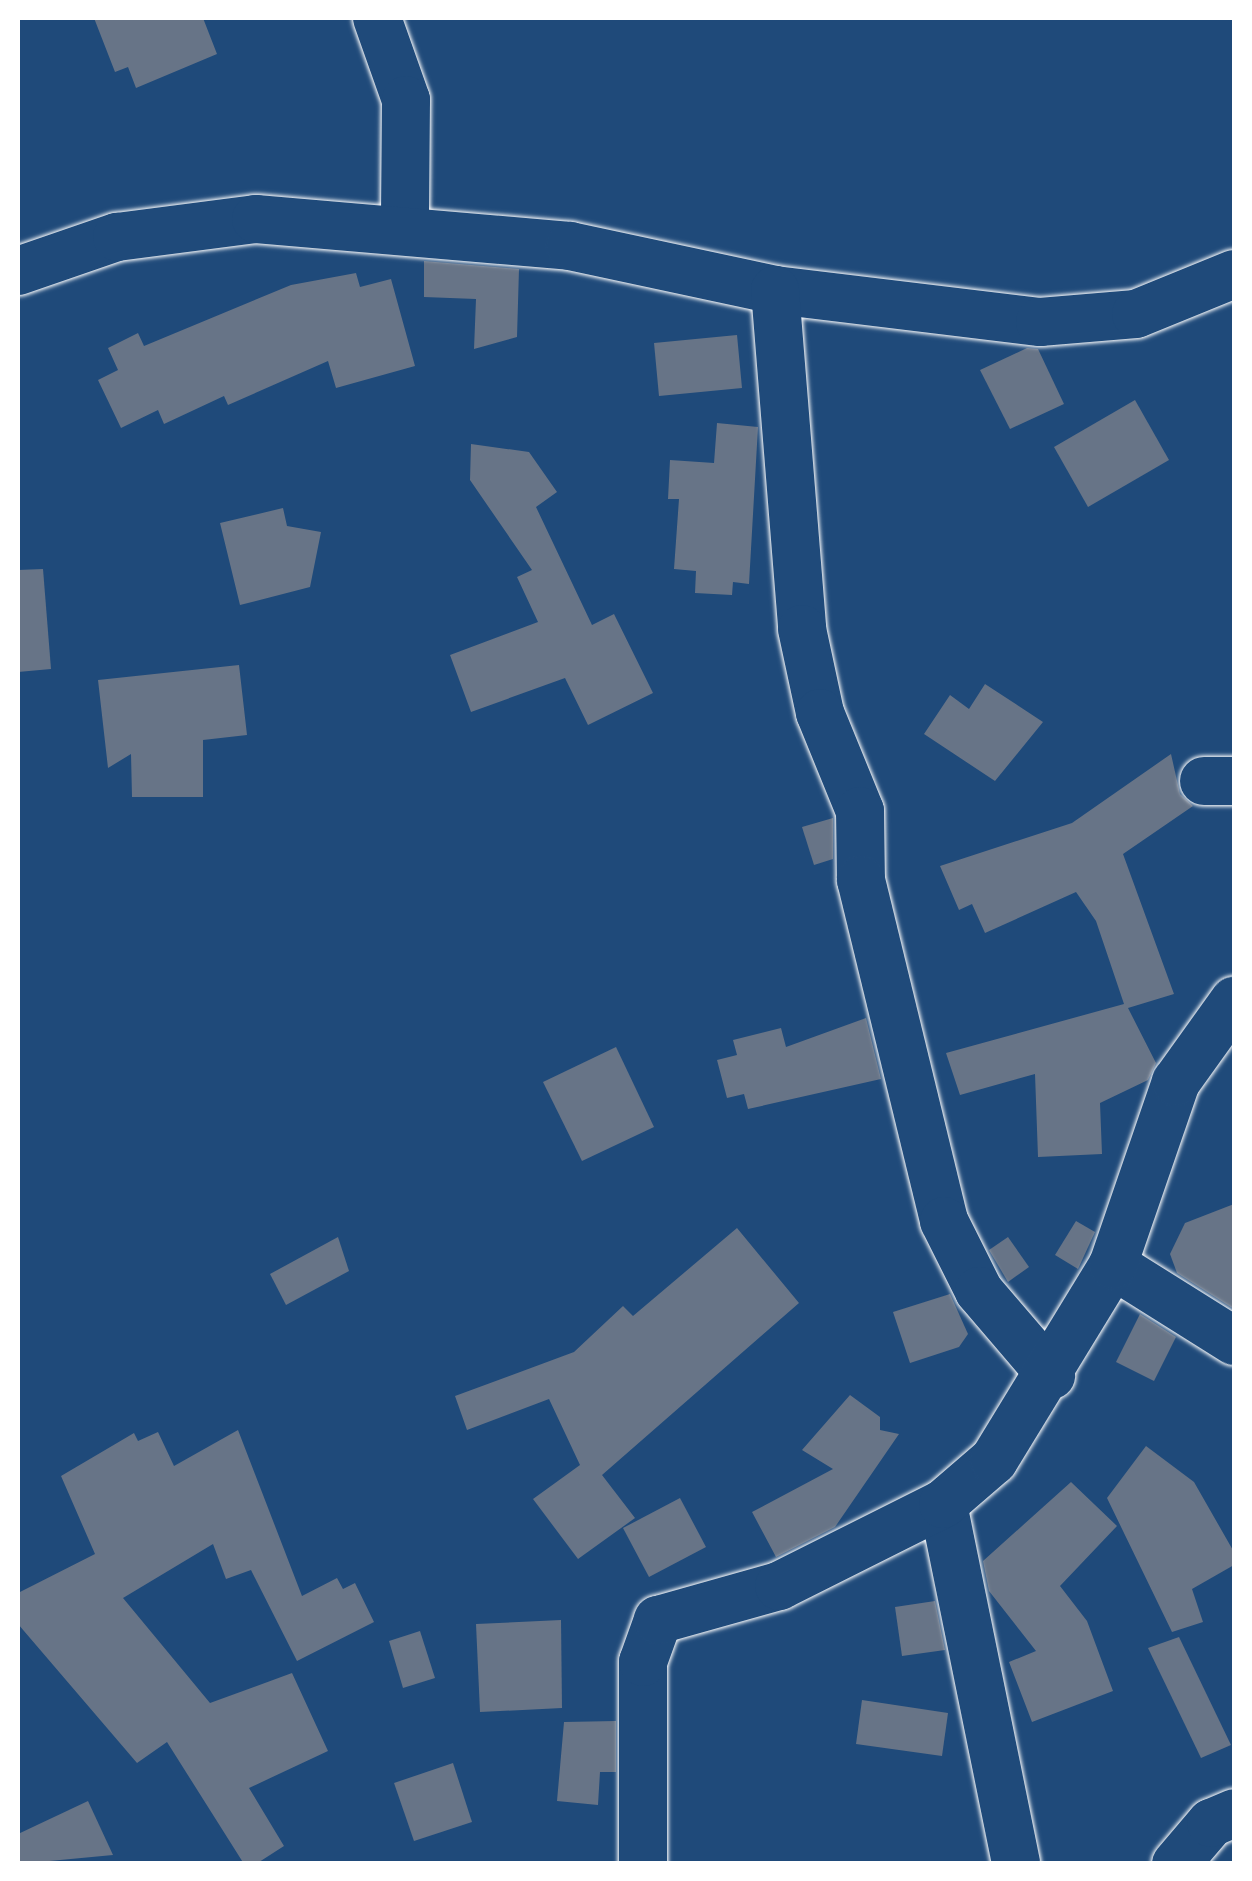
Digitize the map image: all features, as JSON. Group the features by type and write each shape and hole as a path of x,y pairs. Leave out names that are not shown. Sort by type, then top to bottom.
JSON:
{"street":[{"path":"378,18 406,100 405,226"},
{"path":"18,271 195,220 405,226 570,246 776,290 1040,322 1136,314 1234,274"},
{"path":"776,290 802,629 820,713 860,811 862,880 944,1221 979,1290 1051,1376"},
{"path":"643,1864 644,1662 658,1620 778,1586 943,1504 994,1460 1051,1376 1113,1265 1176,1082 1234,1001"},
{"path":"1113,1265 1234,1341"},
{"path":"943,1504 1016,1864"},
{"path":"1176,1864 1211,1822 1234,1814"}],"building":[{"path":"94,18 203,18 217,54 136,88 128,67 115,72"},
{"path":"424,261 519,269 517,337 474,349 476,299 424,297"},
{"path":"356,273 360,287 391,279 415,366 336,388 328,361 228,405 224,396 164,424 158,410 121,428 98,380 118,370 108,348 138,333 144,346 291,285"},
{"path":"737,335 742,388 659,396 654,343"},
{"path":"1027,348 1038,349 1064,404 1010,429 980,370"},
{"path":"1135,400 1169,460 1088,507 1054,447"},
{"path":"717,423 758,427 749,584 733,582 732,595 695,593 696,571 674,569 679,499 668,499 670,460 714,463"},
{"path":"471,444 529,452 557,492 536,507 592,625 614,614 653,693 588,725 565,678 471,712 450,655 538,622 517,577 532,570 470,480"},
{"path":"283,508 287,526 321,532 310,587 240,605 220,523"},
{"path":"43,569 51,669 18,672 18,570"},
{"path":"239,665 247,735 203,740 203,797 132,797 131,754 108,768 98,680"},
{"path":"985,684 1043,722 995,781 924,734 950,695 969,709"},
{"path":"1171,754 1180,794 1193,806 1123,854 1174,994 1128,1008 1156,1063 1148,1080 1100,1103 1102,1154 1038,1157 1035,1074 960,1095 946,1053 1124,1004 1096,921 1076,892 985,933 972,904 959,910 940,866 1072,823"},
{"path":"833,818 833,859 814,865 802,827"},
{"path":"866,1018 881,1079 748,1109 744,1094 727,1098 717,1060 737,1055 733,1040 781,1028 786,1047"},
{"path":"616,1047 654,1127 582,1161 543,1082"},
{"path":"1234,1204 1234,1309 1177,1273 1170,1254 1185,1223"},
{"path":"1076,1221 1095,1232 1078,1269 1055,1255"},
{"path":"737,1228 799,1303 602,1475 635,1518 578,1559 533,1499 580,1465 549,1399 467,1430 455,1396 574,1352 623,1306 633,1316"},
{"path":"338,1237 349,1271 286,1305 270,1274"},
{"path":"1008,1237 1029,1267 1008,1282 989,1250"},
{"path":"950,1294 968,1334 959,1347 910,1363 893,1312"},
{"path":"1140,1314 1176,1337 1154,1381 1116,1362"},
{"path":"850,1395 880,1417 880,1430 899,1434 835,1527 776,1557 752,1512 833,1469 802,1450"},
{"path":"238,1430 302,1596 337,1578 343,1589 355,1583 374,1622 297,1661 251,1570 226,1579 213,1544 123,1598 210,1703 292,1673 328,1751 249,1788 284,1846 256,1864 244,1864 167,1742 137,1763 18,1624 18,1593 95,1554 61,1476 134,1433 138,1441 158,1432 174,1466"},
{"path":"1146,1446 1194,1482 1234,1552 1234,1565 1192,1589 1203,1622 1172,1632 1107,1498"},
{"path":"1071,1482 1117,1526 1060,1586 1087,1621 1113,1691 1032,1722 1009,1662 1036,1651 989,1591 983,1561"},
{"path":"680,1498 706,1547 649,1577 623,1528"},
{"path":"935,1601 945,1650 902,1656 895,1607"},
{"path":"561,1620 562,1708 480,1712 476,1624"},
{"path":"420,1631 435,1678 403,1688 389,1641"},
{"path":"1179,1637 1231,1745 1201,1758 1148,1648"},
{"path":"862,1700 948,1713 942,1756 856,1744"},
{"path":"616,1721 616,1772 600,1772 598,1805 557,1801 564,1722"},
{"path":"453,1763 472,1822 414,1841 394,1783"},
{"path":"88,1801 113,1855 18,1864 18,1834"}]}
